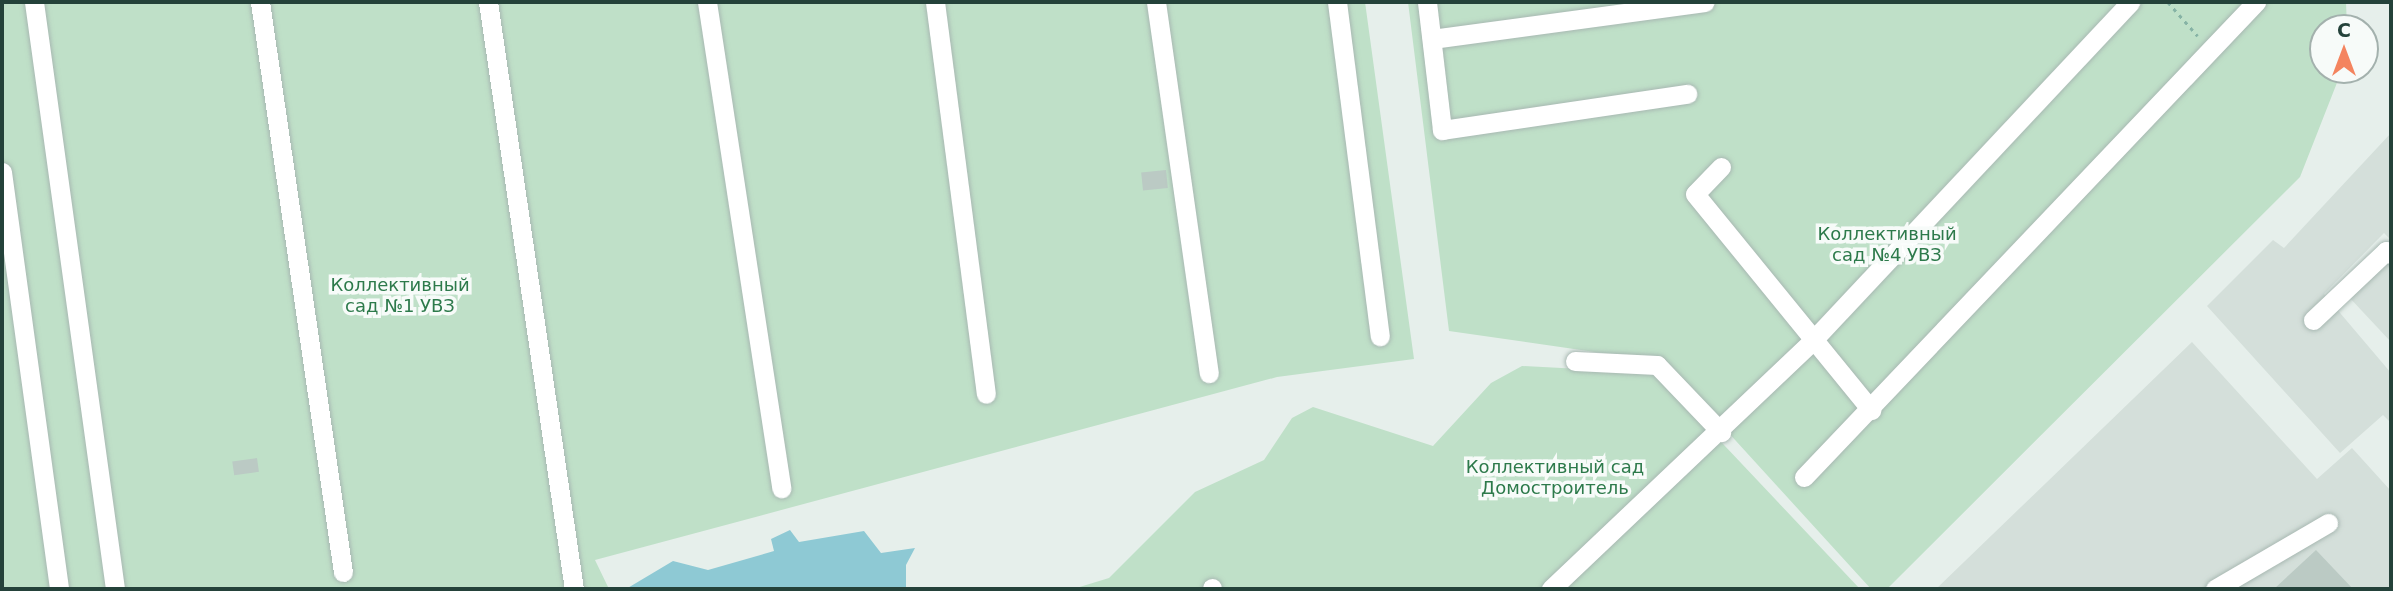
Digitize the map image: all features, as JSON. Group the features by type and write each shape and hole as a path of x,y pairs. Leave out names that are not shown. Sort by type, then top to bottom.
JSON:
{"street":[{"path":"34,2 115,589"},
{"path":"260,2 343,572"},
{"path":"488,2 575,589"},
{"path":"707,2 780,488"},
{"path":"934,2 986,394"},
{"path":"1156,2 1209,373"},
{"path":"1337,2 1380,336"},
{"path":"1427,2 1443,130 1687,93"},
{"path":"1432,39 1704,2"},
{"path":"1551,589 1721,432 1814,339 2130,2"},
{"path":"1804,477 1871,410 2256,2"},
{"path":"1721,167 1695,194 1871,410"},
{"path":"2,172 59,589"},
{"path":"2313,320 2386,251 2391,254"},
{"path":"1575,361 1657,365 1721,432"},
{"path":"2215,589 2328,523"}],"path":[{"path":"2168,2 2210,48"}],"shaded area":[{"path":"2391,133 2391,240 2384,233 2324,294 2391,373 2391,423 2383,415 2340,453 2207,306 2273,240 2284,248"},
{"path":"2391,259 2391,342 2348,296"},
{"path":"2192,342 2317,479 2352,448 2391,491 2391,589 1936,589"}],"green space":[{"name":"Коллективный сад №1 УВЗ","path":"2,2 1365,2 1414,359 1277,377 595,560 609,589 2,589"},
{"name":"Коллективный сад №4 УВЗ","path":"1408,2 2346,2 2346,14 2309,14 2309,84 2337,84 2300,177 1887,589 1871,589 1664,362 1449,331"},
{"name":"Коллективный сад Домостроитель","path":"1522,366 1656,373 1860,589 1073,589 1109,578 1195,492 1264,460 1292,418 1313,407 1433,446 1491,383"}],"water":[{"path":"790,530 799,542 864,531 881,553 915,548 906,565 906,589 626,589 673,561 708,570 774,551 771,539"}],"building":[{"path":"1166,170 1168,188 1143,191 1141,173"},
{"path":"257,458 259,472 234,475 232,461"},
{"path":"2316,550 2353,589 2274,589"}]}
